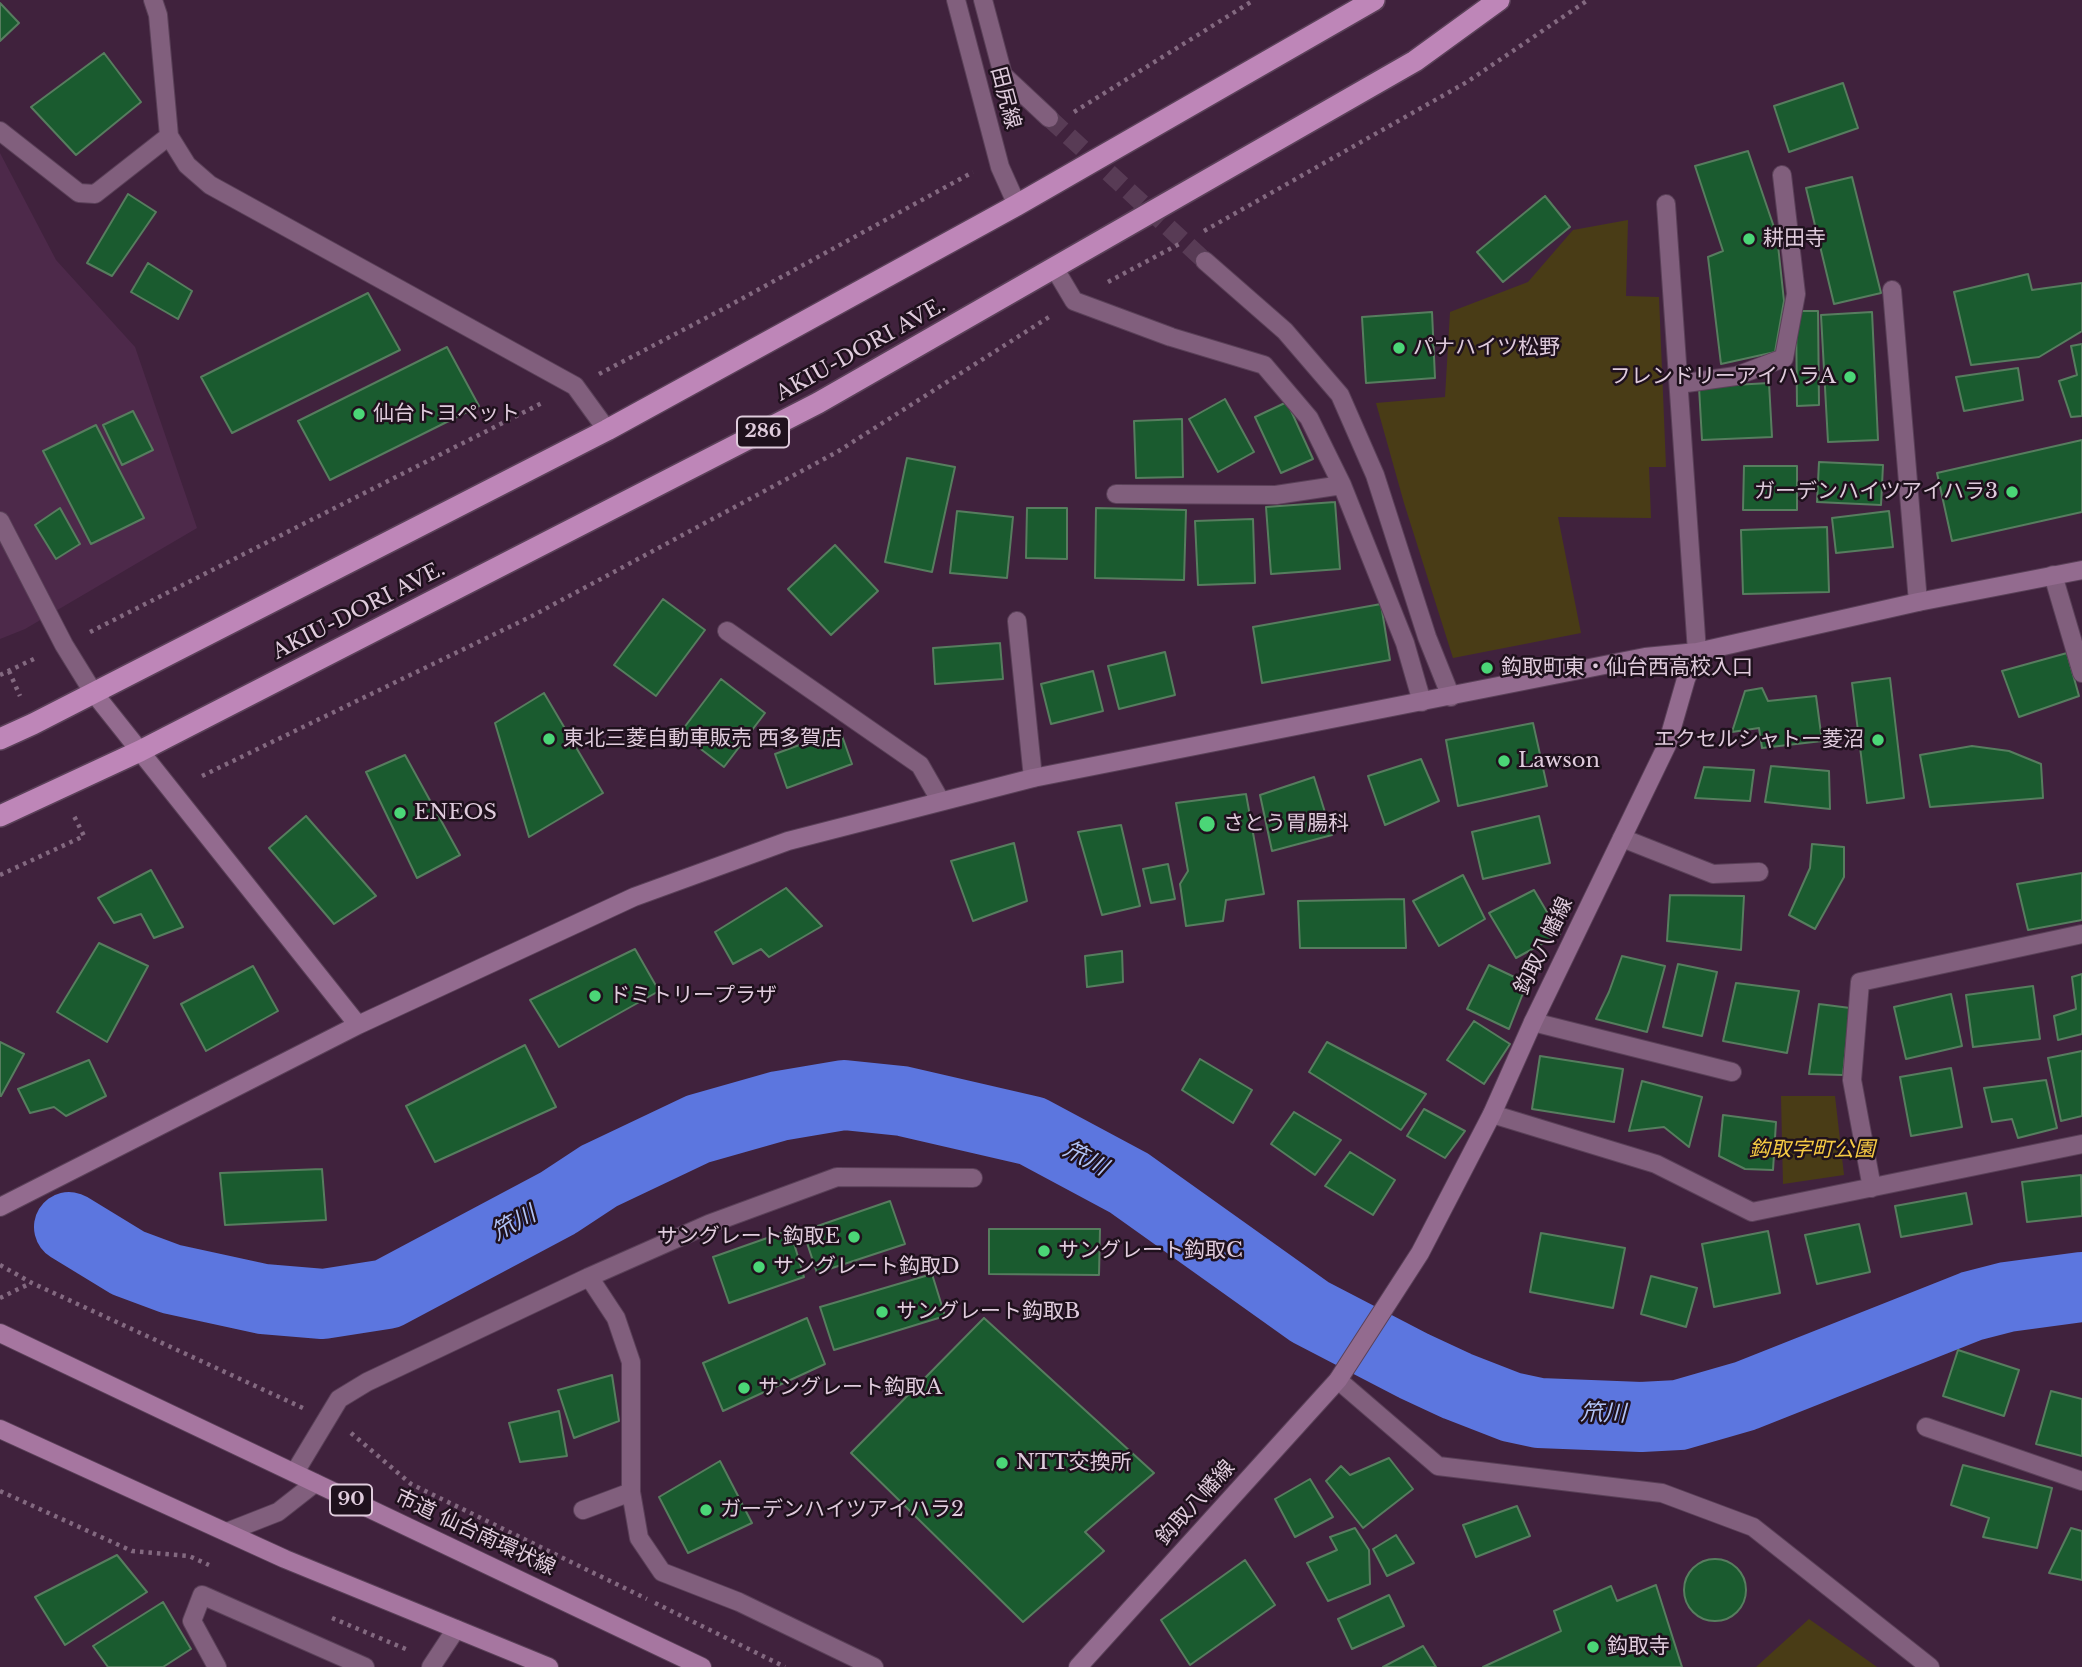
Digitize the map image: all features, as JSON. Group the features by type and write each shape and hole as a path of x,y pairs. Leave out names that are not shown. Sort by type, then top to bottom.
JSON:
{"highway":[{"path":"0,739 607,430 1017,205 1374,0"},
{"name":"AKIU-DORI AVE.","path":"0,816 140,751 818,403 1415,61 1499,0"}],"main road":[{"name":"市道 仙台南環状線","path":"0,1333 702,1667"},
{"path":"0,1429 285,1559 549,1667"}],"street":[{"path":"153,0 158,15 169,136 187,165 210,185 575,386 607,430"},
{"name":"田尻線","path":"956,0 998,159 1017,205"},
{"path":"983,0 1003,75 1049,118"},
{"path":"0,131 79,193 95,194 169,136"},
{"path":"1679,384 1736,376 1784,358 1796,294 1782,175"},
{"path":"1666,204 1696,652"},
{"path":"1205,261 1285,331 1340,395 1375,475 1427,637 1451,697"},
{"path":"1055,269 1074,301 1171,337 1264,365 1309,418 1342,485 1405,643 1422,702"},
{"path":"1892,290 1918,602"},
{"path":"1116,494 1276,495 1342,485"},
{"path":"0,521 64,645 93,692 358,1025"},
{"path":"0,1207 358,1025 634,897 788,841 1033,778 1646,657 1696,652 1918,602 2082,570"},
{"path":"2053,575 2082,673"},
{"path":"1017,621 1033,778"},
{"path":"727,631 920,765 940,800"},
{"name":"鈎取八幡線","path":"1078,1667 1342,1374 1420,1253 1492,1114 1533,1022 1667,746 1696,652"},
{"path":"1622,838 1713,874 1759,872"},
{"path":"1872,1188 1852,1080 1860,982 2082,934"},
{"path":"1533,1022 1732,1072"},
{"path":"1492,1114 1656,1164 1752,1212 2082,1144"},
{"path":"295,1472 339,1399 367,1382 589,1277 709,1224 837,1177 973,1178"},
{"path":"589,1277 616,1318 631,1362 631,1492 639,1538 662,1572 739,1602 874,1667"},
{"path":"1342,1374 1438,1465 1662,1493 1753,1527 1930,1667"},
{"path":"1926,1427 2082,1481"},
{"path":"227,1532 278,1512 315,1483"},
{"path":"583,1510 631,1492"},
{"path":"217,1667 192,1621 202,1595 365,1667"},
{"path":"431,1667 457,1629"}],"path":[{"path":"1069,115 1254,0"},
{"path":"1204,231 1467,82 1588,0"},
{"path":"0,675 575,386 723,309 998,159"},
{"path":"202,776 532,616 837,452 1074,301 1192,237"},
{"path":"0,1265 32,1283 326,1419 352,1434 411,1484 785,1667"},
{"path":"0,1298 32,1283"}],"shaded area":[{"path":"0,153 56,260 135,347 197,528 25,629 0,639"}],"green space":[{"path":"1628,220 1626,296 1659,297 1666,467 1649,467 1651,518 1558,517 1581,633 1453,658 1404,503 1376,403 1445,397 1450,312 1528,282 1573,230"},
{"name":"鈎取字町公園","path":"1781,1096 1835,1096 1844,1175 1783,1184"},
{"path":"1809,1619 1877,1667 1756,1667"}],"building":[{"path":"0,3 19,23 0,41"},
{"path":"104,53 141,102 76,155 31,107"},
{"path":"1843,83 1858,128 1789,152 1774,106"},
{"path":"1748,151 1777,236 1784,301 1775,352 1721,364 1708,257 1723,251 1695,166"},
{"path":"1852,177 1881,293 1834,304 1806,188"},
{"path":"128,194 156,212 112,276 87,263"},
{"path":"1545,196 1570,227 1503,282 1477,252"},
{"path":"148,263 192,291 178,319 131,292"},
{"path":"2028,274 2032,290 2082,283 2082,331 2039,357 1971,365 1954,292"},
{"path":"368,293 400,350 232,433 201,377"},
{"path":"1796,311 1818,311 1819,405 1797,406"},
{"name":"パナハイツ松野","path":"1432,312 1435,378 1366,383 1362,317"},
{"name":"フレンドリーアイハラA","path":"1872,312 1878,440 1828,442 1821,315"},
{"path":"2082,344 2082,416 2071,417 2059,381 2077,375 2071,346"},
{"path":"447,347 479,406 330,480 298,421"},
{"path":"2018,368 2023,400 1964,411 1956,377"},
{"path":"1769,383 1772,437 1702,440 1699,387"},
{"path":"1225,399 1254,452 1218,472 1189,419"},
{"path":"1287,402 1313,459 1281,473 1255,417"},
{"path":"133,411 153,450 122,465 103,425"},
{"path":"1182,419 1183,477 1136,478 1134,421"},
{"path":"96,425 144,518 91,544 43,451"},
{"name":"ガーデンハイツアイハラ3","path":"2082,440 2082,512 1952,541 1937,473"},
{"path":"907,458 955,467 932,572 885,562"},
{"path":"1819,462 1883,465 1881,505 1817,502"},
{"path":"1744,466 1797,466 1797,510 1743,510"},
{"path":"1335,502 1340,569 1271,574 1266,507"},
{"path":"60,508 80,544 56,559 35,525"},
{"path":"1027,508 1067,508 1067,559 1026,558"},
{"path":"1096,508 1186,510 1184,580 1095,578"},
{"path":"957,511 1013,517 1007,578 950,573"},
{"path":"1889,511 1893,547 1836,553 1832,518"},
{"path":"1253,519 1255,583 1198,585 1195,521"},
{"path":"1827,527 1829,592 1743,594 1741,530"},
{"path":"835,545 878,591 831,635 788,589"},
{"path":"663,599 705,630 656,696 614,665"},
{"path":"1381,604 1390,660 1262,683 1253,627"},
{"path":"1000,643 1003,679 935,684 933,648"},
{"path":"1165,652 1175,695 1119,709 1108,666"},
{"path":"2067,653 2079,696 2019,717 2002,671"},
{"path":"1093,671 1103,711 1051,724 1041,684"},
{"name":"エクセルシャトー菱沼","path":"1890,678 1904,798 1867,803 1852,683"},
{"path":"721,679 765,713 724,767 680,733"},
{"path":"1762,688 1768,701 1816,696 1822,741 1762,748 1759,728 1732,732 1745,691"},
{"path":"544,693 603,793 529,837 495,723"},
{"path":"1533,723 1547,786 1458,806 1446,740"},
{"path":"840,730 852,764 787,788 775,754"},
{"path":"1972,746 2009,751 2041,764 2043,798 1930,807 1920,755"},
{"path":"405,755 460,855 417,878 366,772"},
{"path":"1421,759 1439,801 1385,825 1368,776"},
{"path":"1771,766 1829,771 1830,809 1765,802"},
{"path":"1704,767 1754,770 1750,801 1695,798"},
{"path":"1314,777 1332,835 1272,851 1260,795"},
{"path":"1246,794 1264,894 1226,900 1223,921 1186,926 1180,884 1188,871 1176,803"},
{"path":"306,816 376,896 334,924 269,848"},
{"path":"1539,816 1550,863 1483,879 1472,832"},
{"path":"1121,825 1140,906 1102,915 1078,832"},
{"path":"1014,843 1027,901 973,921 951,861"},
{"path":"1812,844 1844,847 1844,877 1815,929 1789,915 1810,868"},
{"path":"1168,864 1175,899 1151,903 1143,869"},
{"path":"151,870 183,927 154,938 141,914 114,923 98,898"},
{"path":"2082,873 2082,920 2028,930 2017,884"},
{"path":"1463,875 1485,919 1439,946 1413,901"},
{"path":"786,888 822,926 769,957 761,949 733,964 715,932"},
{"path":"1534,890 1560,934 1516,958 1489,913"},
{"path":"1670,895 1744,896 1741,950 1667,941"},
{"path":"1404,899 1406,948 1300,948 1298,901"},
{"path":"99,943 148,966 107,1042 57,1012"},
{"name":"ドミトリープラザ","path":"635,949 659,991 559,1047 530,1000"},
{"path":"1122,951 1123,982 1087,987 1085,956"},
{"path":"1622,956 1665,966 1647,1032 1596,1019"},
{"path":"1678,964 1717,972 1702,1036 1663,1027"},
{"path":"1489,965 1527,983 1509,1029 1467,1009"},
{"path":"253,966 278,1011 206,1051 181,1004"},
{"path":"2082,974 2082,1034 2058,1040 2054,1016 2076,1009 2072,977"},
{"path":"1736,983 1799,991 1787,1053 1723,1041"},
{"path":"2033,986 2040,1039 1973,1047 1966,995"},
{"path":"1951,994 1962,1046 1906,1059 1894,1007"},
{"path":"1819,1004 1850,1008 1843,1075 1809,1074"},
{"path":"1474,1021 1510,1044 1484,1084 1447,1060"},
{"path":"0,1042 24,1054 1,1096 0,1096"},
{"path":"1327,1042 1426,1094 1401,1130 1309,1072"},
{"path":"525,1045 556,1107 435,1162 406,1106"},
{"path":"2082,1051 2082,1116 2061,1121 2048,1058"},
{"path":"1540,1056 1623,1069 1614,1122 1532,1109"},
{"path":"1200,1059 1252,1090 1233,1123 1182,1090"},
{"path":"89,1060 106,1096 66,1116 54,1107 30,1113 18,1089"},
{"path":"1951,1068 1962,1127 1911,1136 1900,1077"},
{"path":"2046,1080 2057,1128 2018,1138 2012,1119 1992,1122 1984,1088"},
{"path":"1642,1081 1702,1097 1689,1147 1664,1127 1629,1131"},
{"path":"1424,1109 1465,1131 1445,1158 1407,1136"},
{"path":"1294,1112 1341,1140 1315,1175 1271,1144"},
{"path":"1723,1115 1776,1122 1773,1170 1745,1169 1719,1156"},
{"path":"1350,1152 1395,1180 1373,1215 1325,1186"},
{"path":"322,1169 326,1220 225,1225 220,1173"},
{"path":"2081,1175 2082,1216 2027,1222 2022,1182"},
{"path":"1966,1193 1972,1224 1901,1237 1895,1206"},
{"name":"サングレート鈎取E","path":"890,1201 905,1244 817,1273 803,1231"},
{"path":"1859,1224 1870,1272 1817,1284 1805,1235"},
{"name":"サングレート鈎取C","path":"989,1229 1100,1229 1099,1275 989,1274"},
{"name":"サングレート鈎取D","path":"790,1230 804,1277 729,1303 713,1257"},
{"path":"1768,1231 1780,1293 1714,1307 1702,1244"},
{"path":"1541,1233 1625,1248 1613,1308 1530,1292"},
{"name":"サングレート鈎取B","path":"932,1274 945,1316 834,1350 820,1307"},
{"path":"1651,1276 1697,1288 1686,1327 1641,1314"},
{"name":"サングレート鈎取A","path":"807,1318 825,1364 723,1411 703,1363"},
{"name":"NTT交換所","path":"984,1318 1154,1473 1085,1532 1104,1551 1023,1622 851,1453"},
{"path":"1958,1350 2019,1370 2004,1416 1943,1396"},
{"path":"612,1375 619,1421 574,1438 558,1390"},
{"path":"2051,1391 2082,1399 2082,1456 2036,1444"},
{"path":"559,1411 567,1456 520,1462 509,1423"},
{"path":"1389,1458 1413,1489 1363,1528 1326,1481 1341,1466 1350,1475"},
{"name":"ガーデンハイツアイハラ2","path":"720,1461 752,1523 688,1553 659,1497"},
{"path":"1963,1465 2052,1488 2037,1548 1983,1537 1989,1518 1951,1505"},
{"path":"1310,1479 1333,1517 1295,1537 1275,1499"},
{"path":"1517,1506 1530,1536 1476,1557 1463,1525"},
{"path":"1355,1528 1369,1550 1370,1584 1328,1601 1307,1563 1337,1550 1330,1537"},
{"path":"2071,1528 2082,1531 2082,1580 2049,1573"},
{"path":"1396,1535 1414,1563 1387,1576 1373,1549"},
{"path":"117,1555 147,1592 65,1645 35,1597"},
{"path":"1709,1559 1721,1559 1737,1568 1744,1578 1744,1602 1737,1612 1721,1621 1709,1621 1698,1616 1689,1607 1684,1596 1684,1584 1689,1573 1698,1564"},
{"path":"1245,1560 1275,1605 1190,1665 1161,1620"},
{"path":"1656,1585 1682,1667 1483,1667 1561,1631 1554,1611 1611,1586 1617,1601"},
{"path":"1389,1595 1404,1626 1352,1649 1338,1619"},
{"path":"163,1602 191,1649 163,1667 108,1667 93,1646"},
{"path":"1423,1646 1436,1667 1383,1667"}],"waterway":[{"name":"笊川","path":"69,1227 128,1263 171,1279 263,1299 323,1304 387,1294 558,1203 599,1176 698,1129 779,1106 844,1095 902,1101 1032,1131 1129,1183 1310,1312 1457,1386 1511,1407 1539,1413 1641,1417 1679,1415 1745,1396 1972,1306 2007,1297 2082,1287"}],"tunnel":[{"path":"1049,118 1205,261"}],"place":[{"name":"耕田寺","path":"1749,239"},
{"name":"パナハイツ松野","path":"1399,348"},
{"name":"フレンドリーアイハラA","path":"1850,377"},
{"name":"仙台トヨペット","path":"359,414"},
{"name":"ガーデンハイツアイハラ3","path":"2012,492"},
{"name":"鈎取町東・仙台西高校入口","path":"1487,668"},
{"name":"東北三菱自動車販売 西多賀店","path":"549,739"},
{"name":"エクセルシャトー菱沼","path":"1878,740"},
{"name":"Lawson","path":"1504,761"},
{"name":"ENEOS","path":"400,813"},
{"name":"さとう胃腸科","path":"1207,824"},
{"name":"ドミトリープラザ","path":"595,996"},
{"name":"サングレート鈎取E","path":"854,1237"},
{"name":"サングレート鈎取C","path":"1044,1251"},
{"name":"サングレート鈎取D","path":"759,1267"},
{"name":"サングレート鈎取B","path":"882,1312"},
{"name":"サングレート鈎取A","path":"744,1388"},
{"name":"NTT交換所","path":"1002,1463"},
{"name":"ガーデンハイツアイハラ2","path":"706,1510"},
{"name":"鈎取寺","path":"1593,1647"}]}
